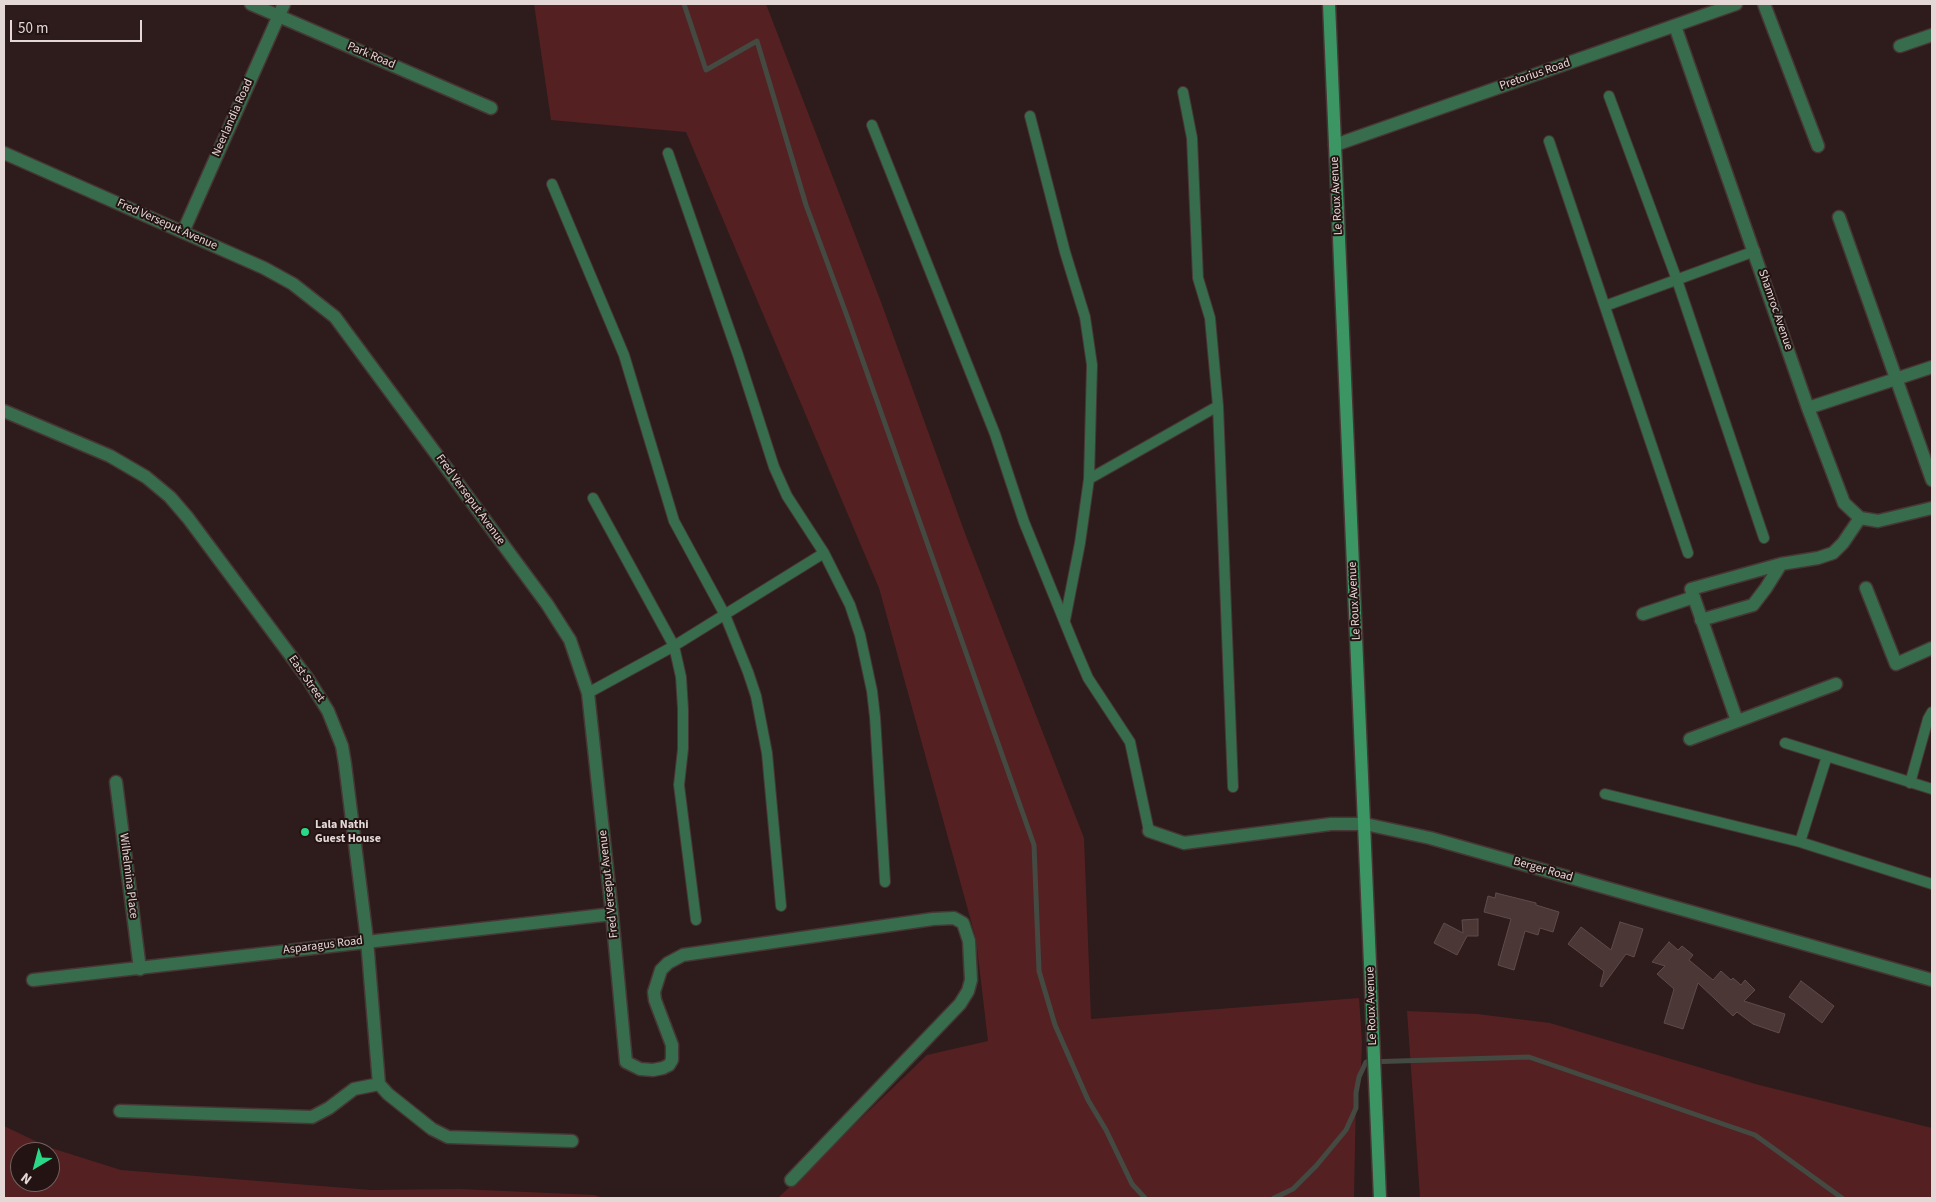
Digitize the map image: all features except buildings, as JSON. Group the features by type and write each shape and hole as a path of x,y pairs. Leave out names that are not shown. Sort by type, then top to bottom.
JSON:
{"main road":[{"name":"Le Roux Avenue","path":"1329,4 1380,1198"}],"street":[{"name":"Park Road","path":"251,4 491,108"},
{"name":"Neerlandia Road","path":"183,232 284,4"},
{"name":"Pretorius Road","path":"1335,145 1736,4"},
{"path":"1764,4 1818,146"},
{"name":"Shamroc Avenue","path":"1675,26 1755,251 1808,408 1844,503 1860,518"},
{"path":"1900,46 1932,35"},
{"name":"Fred Verseput Avenue","path":"4,153 264,268 293,284 335,317 551,611 570,640 588,692 626,1062 640,1069 654,1070 669,1065 672,1060 672,1044 655,1000 654,992 661,970 683,955 933,919 954,918 961,921 968,935 972,967 968,991 960,1004 791,1180"},
{"path":"1839,217 1932,480"},
{"path":"1808,408 1932,367"},
{"name":"East Street","path":"4,410 110,456 146,477 170,497 188,518 308,679 328,711 342,746 367,940 380,1084"},
{"path":"1643,614 1693,593 1781,564 1818,558 1833,553 1843,543 1860,518 1878,521 1932,508"},
{"path":"1701,620 1753,605 1781,564"},
{"path":"1866,588 1896,664 1932,648"},
{"path":"1693,593 1737,721"},
{"path":"1690,738 1836,684"},
{"name":"Wilhelmina Place","path":"116,782 140,969"},
{"name":"Berger Road","path":"1149,832 1184,844 1332,824 1365,824 1430,838 1932,980"},
{"name":"Asparagus Road","path":"33,980 140,969 367,940 612,914"},
{"path":"120,1111 312,1117 321,1114 354,1089 380,1084 388,1094 432,1129 448,1137 572,1141"}],"lane":[{"path":"1183,92 1192,138 1198,278 1210,318 1218,406 1233,788"},
{"path":"1609,96 1677,280 1764,538"},
{"path":"1030,116 1065,252 1085,317 1092,365 1089,479 1080,543 1065,621"},
{"path":"872,126 994,434 1024,522 1088,678 1130,742 1149,832"},
{"path":"1549,141 1688,553"},
{"path":"668,152 738,355 774,467 791,504 824,553 852,611 860,635 872,691 885,882"},
{"path":"552,184 624,355 674,521 726,615 756,696 770,780 781,906"},
{"path":"1605,306 1755,251"},
{"path":"1089,479 1218,406"},
{"path":"593,498 674,646 681,677 683,709 683,749 679,785 696,920"},
{"path":"588,692 674,646 824,553"},
{"path":"1910,782 1928,718 1932,712"},
{"path":"1785,743 1932,789"},
{"path":"1800,842 1827,756"},
{"path":"1605,794 1800,842 1932,884"}],"shaded area":[{"path":"534,4 766,4 881,302 966,536 1084,838 1091,1019 1359,998 1362,1042 1361,1066 1356,1093 1354,1198 778,1198 927,1055 988,1041 976,939 879,588 686,132 551,120"},
{"path":"1407,1011 1477,1014 1550,1023 1759,1085 1932,1128 1932,1198 1420,1198"},
{"path":"4,1126 38,1142 10,1142 10,1192 60,1192 60,1151 121,1170 371,1190 459,1189 594,1195 604,1198 4,1198"}],"waterway":[{"path":"684,4 706,70 757,41 806,205 1034,845 1039,971 1055,1025 1088,1100 1106,1130 1132,1184 1145,1198"},
{"path":"1274,1198 1293,1189 1316,1166 1346,1130 1356,1108 1359,1077 1366,1062 1529,1057 1755,1135 1842,1198"}],"place":[{"name":"Lala Nathi Guest House","path":"305,832"}]}
